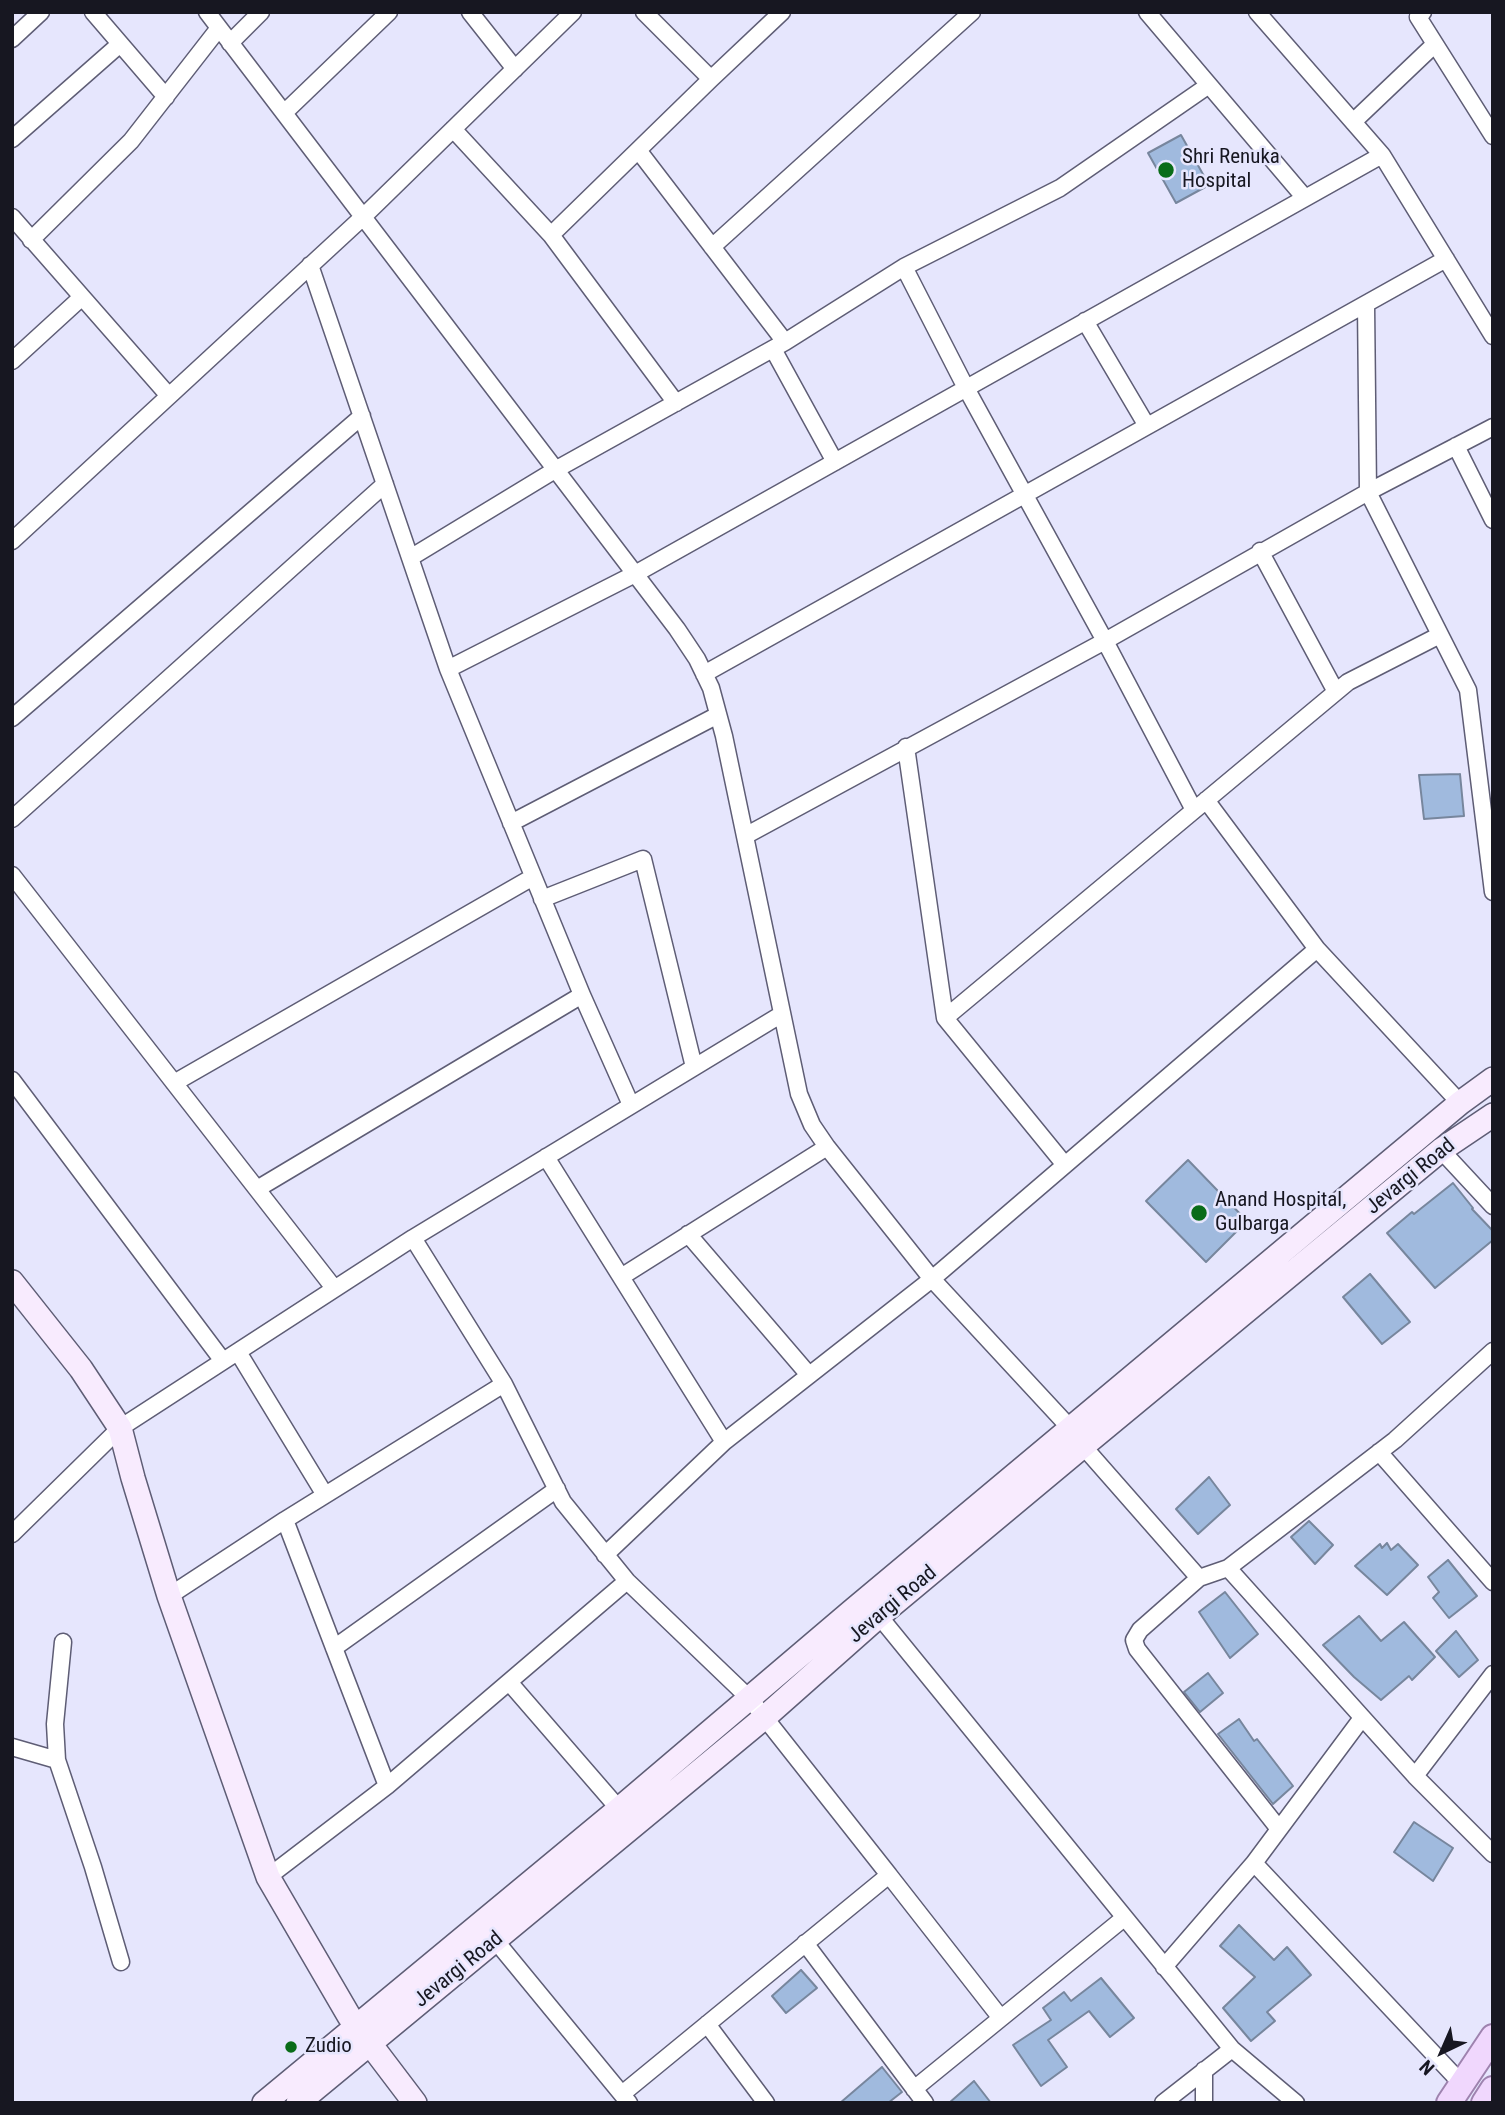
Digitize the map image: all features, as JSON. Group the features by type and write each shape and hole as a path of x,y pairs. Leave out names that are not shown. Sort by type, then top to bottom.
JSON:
{"main road":[{"path":"264,2103 362,2034 619,1809 852,1611 1077,1437 1460,1103 1493,1079"},
{"name":"Jevargi Road","path":"298,2103 362,2034 495,1940 765,1717 1077,1437 1441,1150 1493,1115"},
{"path":"12,1282 81,1369 120,1427 169,1596 268,1877 362,2034 415,2103"},
{"path":"1455,2093 1493,2037"},
{"path":"1484,2103 1493,2089"}],"street":[{"path":"12,39 41,12"},
{"path":"93,12 166,97"},
{"path":"207,12 677,629 697,659 711,688 718,715 799,1094 812,1125 932,1279 1077,1437 1199,1578"},
{"path":"230,43 261,12"},
{"path":"284,113 389,12"},
{"path":"470,12 515,69"},
{"path":"12,541 363,217 573,12"},
{"path":"644,12 710,79"},
{"path":"551,235 782,12"},
{"path":"712,247 972,12"},
{"path":"1147,12 1305,198"},
{"path":"1257,12 1382,155 1490,325"},
{"path":"1423,12 1418,17 1493,136"},
{"path":"30,240 131,141 219,29"},
{"path":"12,139 120,44"},
{"path":"1353,122 1435,44"},
{"path":"410,558 555,470 779,345 904,267 1060,188 1209,85"},
{"path":"453,129 551,235 676,402"},
{"path":"638,150 712,247 779,345 835,462"},
{"path":"448,669 635,574 1382,155"},
{"path":"12,217 169,396"},
{"path":"704,674 1446,259"},
{"path":"310,265 448,669 582,995 631,1105"},
{"path":"904,267 1024,495 1200,805 1317,949 1460,1103"},
{"path":"12,361 82,297"},
{"path":"1366,304 1368,492 1468,690 1493,892"},
{"path":"1085,321 1147,426"},
{"path":"12,718 362,416"},
{"path":"745,836 1105,640 1260,551 1493,426"},
{"path":"1456,446 1493,520"},
{"path":"12,820 385,484"},
{"path":"1260,551 1336,692"},
{"path":"945,1017 1336,692 1349,682 1440,635"},
{"path":"511,823 718,715"},
{"path":"906,747 945,1017 1065,1165"},
{"path":"542,899 643,859 694,1066"},
{"path":"12,875 334,1288"},
{"path":"174,1083 533,877"},
{"path":"605,1555 724,1442 932,1279 1317,949"},
{"path":"257,1189 582,995"},
{"path":"12,1534 120,1427 413,1238 782,1014"},
{"path":"12,1080 223,1361"},
{"path":"621,1277 827,1147"},
{"path":"1441,1150 1493,1206"},
{"path":"545,1157 724,1442"},
{"path":"688,1234 809,1375"},
{"path":"413,1238 504,1384 563,1502 626,1581 750,1699 1000,2017"},
{"path":"1279,1829 1137,1649 1134,1640 1140,1630 1199,1578 1228,1568 1395,1440 1493,1351"},
{"path":"238,1352 325,1495"},
{"path":"169,1596 285,1520 504,1384"},
{"path":"1379,1452 1493,1582"},
{"path":"334,1648 557,1489"},
{"path":"285,1520 387,1786"},
{"path":"1228,1568 1415,1776 1493,1854"},
{"path":"268,1877 387,1786 626,1581"},
{"path":"879,1616 1232,2049 1296,2103"},
{"path":"63,1642 55,1724 57,1760 121,1962"},
{"path":"1415,1776 1493,1674"},
{"path":"509,1682 619,1809"},
{"path":"1164,1967 1254,1863 1362,1718"},
{"path":"12,1746 57,1760"},
{"path":"1254,1863 1455,2093"},
{"path":"495,1940 625,2098 707,2024 889,1875"},
{"path":"914,2089 1124,1918"},
{"path":"805,1943 925,2103"},
{"path":"707,2024 766,2103"},
{"path":"1163,2103 1232,2049"},
{"path":"1204,2070 1204,2103"}],"building":[{"path":"1181,135 1209,185 1176,203 1148,153"},
{"path":"1460,774 1464,816 1424,819 1419,775"},
{"path":"1188,1160 1247,1221 1206,1262 1146,1201"},
{"path":"1453,1183 1493,1231 1493,1240 1435,1288 1387,1233"},
{"path":"1370,1274 1410,1322 1382,1344 1343,1297"},
{"path":"1209,1477 1230,1505 1198,1534 1176,1509"},
{"path":"1309,1521 1333,1545 1315,1564 1291,1537"},
{"path":"1387,1543 1391,1550 1398,1544 1418,1565 1387,1595 1355,1566 1380,1544 1382,1548"},
{"path":"1448,1560 1477,1596 1449,1618 1433,1598 1439,1592 1428,1577"},
{"path":"1225,1592 1258,1634 1230,1658 1199,1612"},
{"path":"1359,1616 1381,1641 1404,1622 1435,1657 1412,1680 1409,1676 1381,1700 1323,1645"},
{"path":"1456,1631 1478,1660 1459,1677 1436,1651"},
{"path":"1208,1673 1223,1693 1200,1712 1184,1692"},
{"path":"1239,1719 1254,1741 1257,1739 1293,1786 1273,1804 1218,1734"},
{"path":"1414,1822 1453,1848 1433,1881 1394,1852"},
{"path":"1239,1925 1274,1960 1287,1947 1311,1975 1267,2012 1275,2021 1251,2041 1223,2008 1255,1977 1220,1946"},
{"path":"801,1970 817,1988 786,2013 772,1996"},
{"path":"1101,1978 1134,2018 1110,2037 1089,2011 1048,2040 1067,2067 1041,2086 1013,2045 1051,2020 1043,2008 1064,1992 1071,2001"},
{"path":"882,2067 902,2092 888,2103 840,2103"},
{"path":"974,2081 991,2103 949,2103"}],"place":[{"name":"Shri Renuka Hospital","path":"1166,170"},
{"name":"Anand Hospital, Gulbarga","path":"1199,1213"},
{"name":"Zudio","path":"291,2047"}]}
